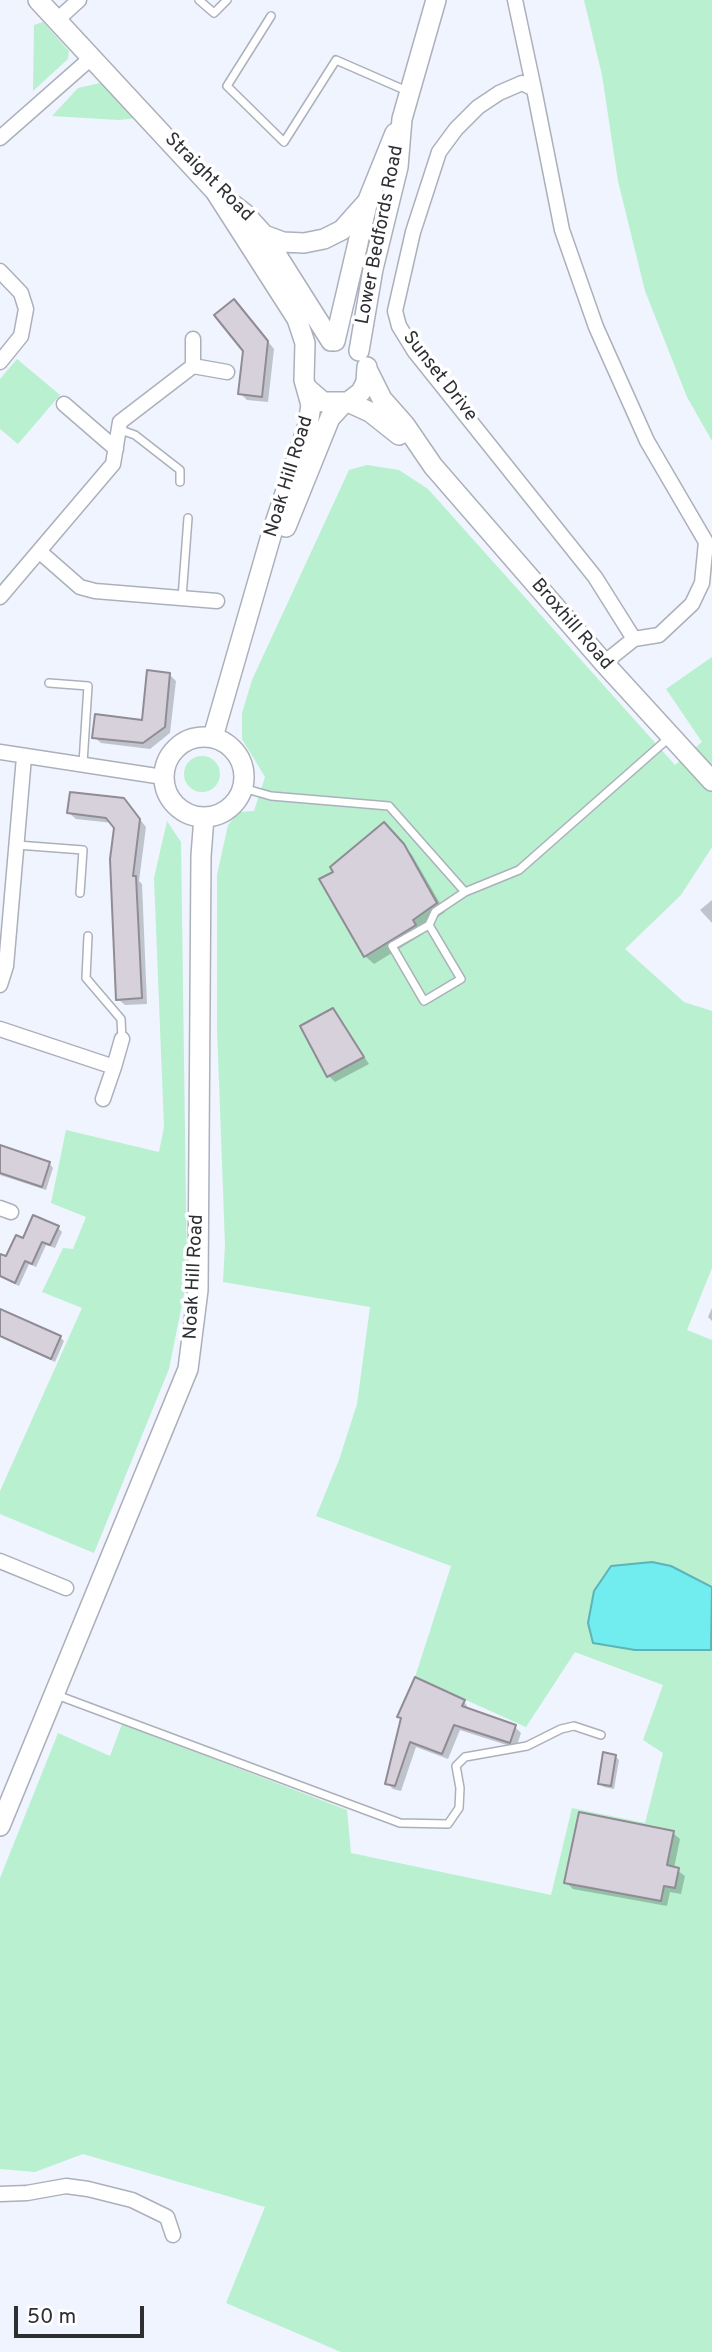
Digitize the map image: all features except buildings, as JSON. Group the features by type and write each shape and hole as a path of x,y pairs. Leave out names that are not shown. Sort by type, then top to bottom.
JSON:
{"street":[{"name":"Straight Road","path":"37,0 215,191 244,213 264,235 333,341"},
{"path":"57,20 79,0"},
{"name":"Lower Bedfords Road","path":"333,341 368,200 401,119 436,0"},
{"path":"515,0 562,230 596,327 647,441 706,542 702,583 692,604 659,635 634,639 604,663"},
{"path":"0,138 90,58"},
{"name":"Sunset Drive","path":"534,89 522,83 499,93 478,107 456,129 439,152 413,232 396,311 399,326 415,352 595,577 634,639"},
{"name":"Lower Bedfords Road","path":"359,351 373,269 398,167 401,119"},
{"name":"Noak Hill Road","path":"213,737 265,565 273,529 308,425 311,405 304,380 305,343 297,319 215,191"},
{"path":"264,235 283,242 304,243 324,239 342,230 357,216 368,200"},
{"path":"0,271 20,293 26,309 21,336 0,362"},
{"path":"193,366 194,339"},
{"path":"306,360 321,344 333,341 351,345 359,351 368,371"},
{"path":"0,597 113,464 120,422 154,392 193,366 227,372"},
{"name":"Noak Hill Road","path":"265,565 285,531 330,418 361,392 368,371"},
{"name":"Broxhill Road","path":"368,371 382,399 405,425 433,466"},
{"name":"Noak Hill Road","path":"308,389 323,402 345,403"},
{"name":"Broxhill Road","path":"345,403 385,422 433,466 604,663 712,781"},
{"path":"64,404 116,449"},
{"path":"40,552 80,587 95,591 217,601"},
{"path":"213,737 234,750 243,766 243,788 236,801 226,811 204,817 180,809 170,798 163,777 167,760 176,748 192,738 213,737"},
{"path":"0,752 83,762 163,777"},
{"path":"0,985 6,966 24,757"},
{"name":"Noak Hill Road","path":"0,1826 188,1368 195,1329 201,856 204,817"},
{"path":"0,1029 114,1067"},
{"path":"103,1098 122,1039"},
{"path":"0,1561 66,1588"},
{"path":"0,2193 27,2193 66,2186 88,2189 132,2200 167,2217 173,2235"}],"lane":[{"path":"199,0 214,13 227,0"},
{"path":"271,16 227,86 284,142 336,60 408,92"},
{"path":"117,429 135,435 180,470 180,482"},
{"path":"182,598 188,518"},
{"path":"50,682 88,686 83,762"},
{"path":"429,925 461,979 424,1001 392,946 429,925 435,912 465,892 519,870 670,737"},
{"path":"243,788 271,796 389,806 465,892"},
{"path":"16,845 83,850 80,893"},
{"path":"88,936 86,978 121,1019 122,1039"},
{"path":"54,1694 400,1823 449,1824 459,1808 460,1788 456,1766 465,1757 527,1746 573,1726 601,1735"}],"green space":[{"path":"584,0 712,0 712,441 687,397 645,291 618,181 602,75"},
{"path":"43,22 69,51 68,59 33,91 34,25"},
{"path":"100,83 138,118 119,120 52,116 78,88"},
{"path":"17,359 60,395 18,444 0,429 0,379"},
{"path":"367,465 399,470 428,489 675,765 702,742 666,689 712,657 712,847 681,895 625,949 684,1002 712,1011 712,1268 687,1330 712,1340 712,2352 341,2352 226,2303 265,2207 83,2154 35,2172 0,2169 0,1878 58,1733 110,1756 122,1724 347,1810 351,1853 551,1895 572,1808 645,1823 663,1753 643,1740 663,1685 575,1652 526,1727 415,1677 451,1566 316,1516 339,1460 357,1404 370,1307 223,1282 225,1245 217,1028 217,875 228,825 239,812 254,811 265,777 242,739 242,713 252,680 349,470"},
{"path":"202,756 215,761 220,774 215,787 202,792 189,787 184,774 189,761"},
{"path":"167,821 181,842 187,1279 169,1369 94,1553 0,1514 0,1491 82,1308 42,1292 63,1248 73,1249 86,1217 51,1203 66,1130 159,1152 164,1127 154,878"}],"water":[{"path":"652,1562 671,1566 712,1587 711,1650 635,1650 593,1643 588,1623 594,1591 611,1566"}]}
